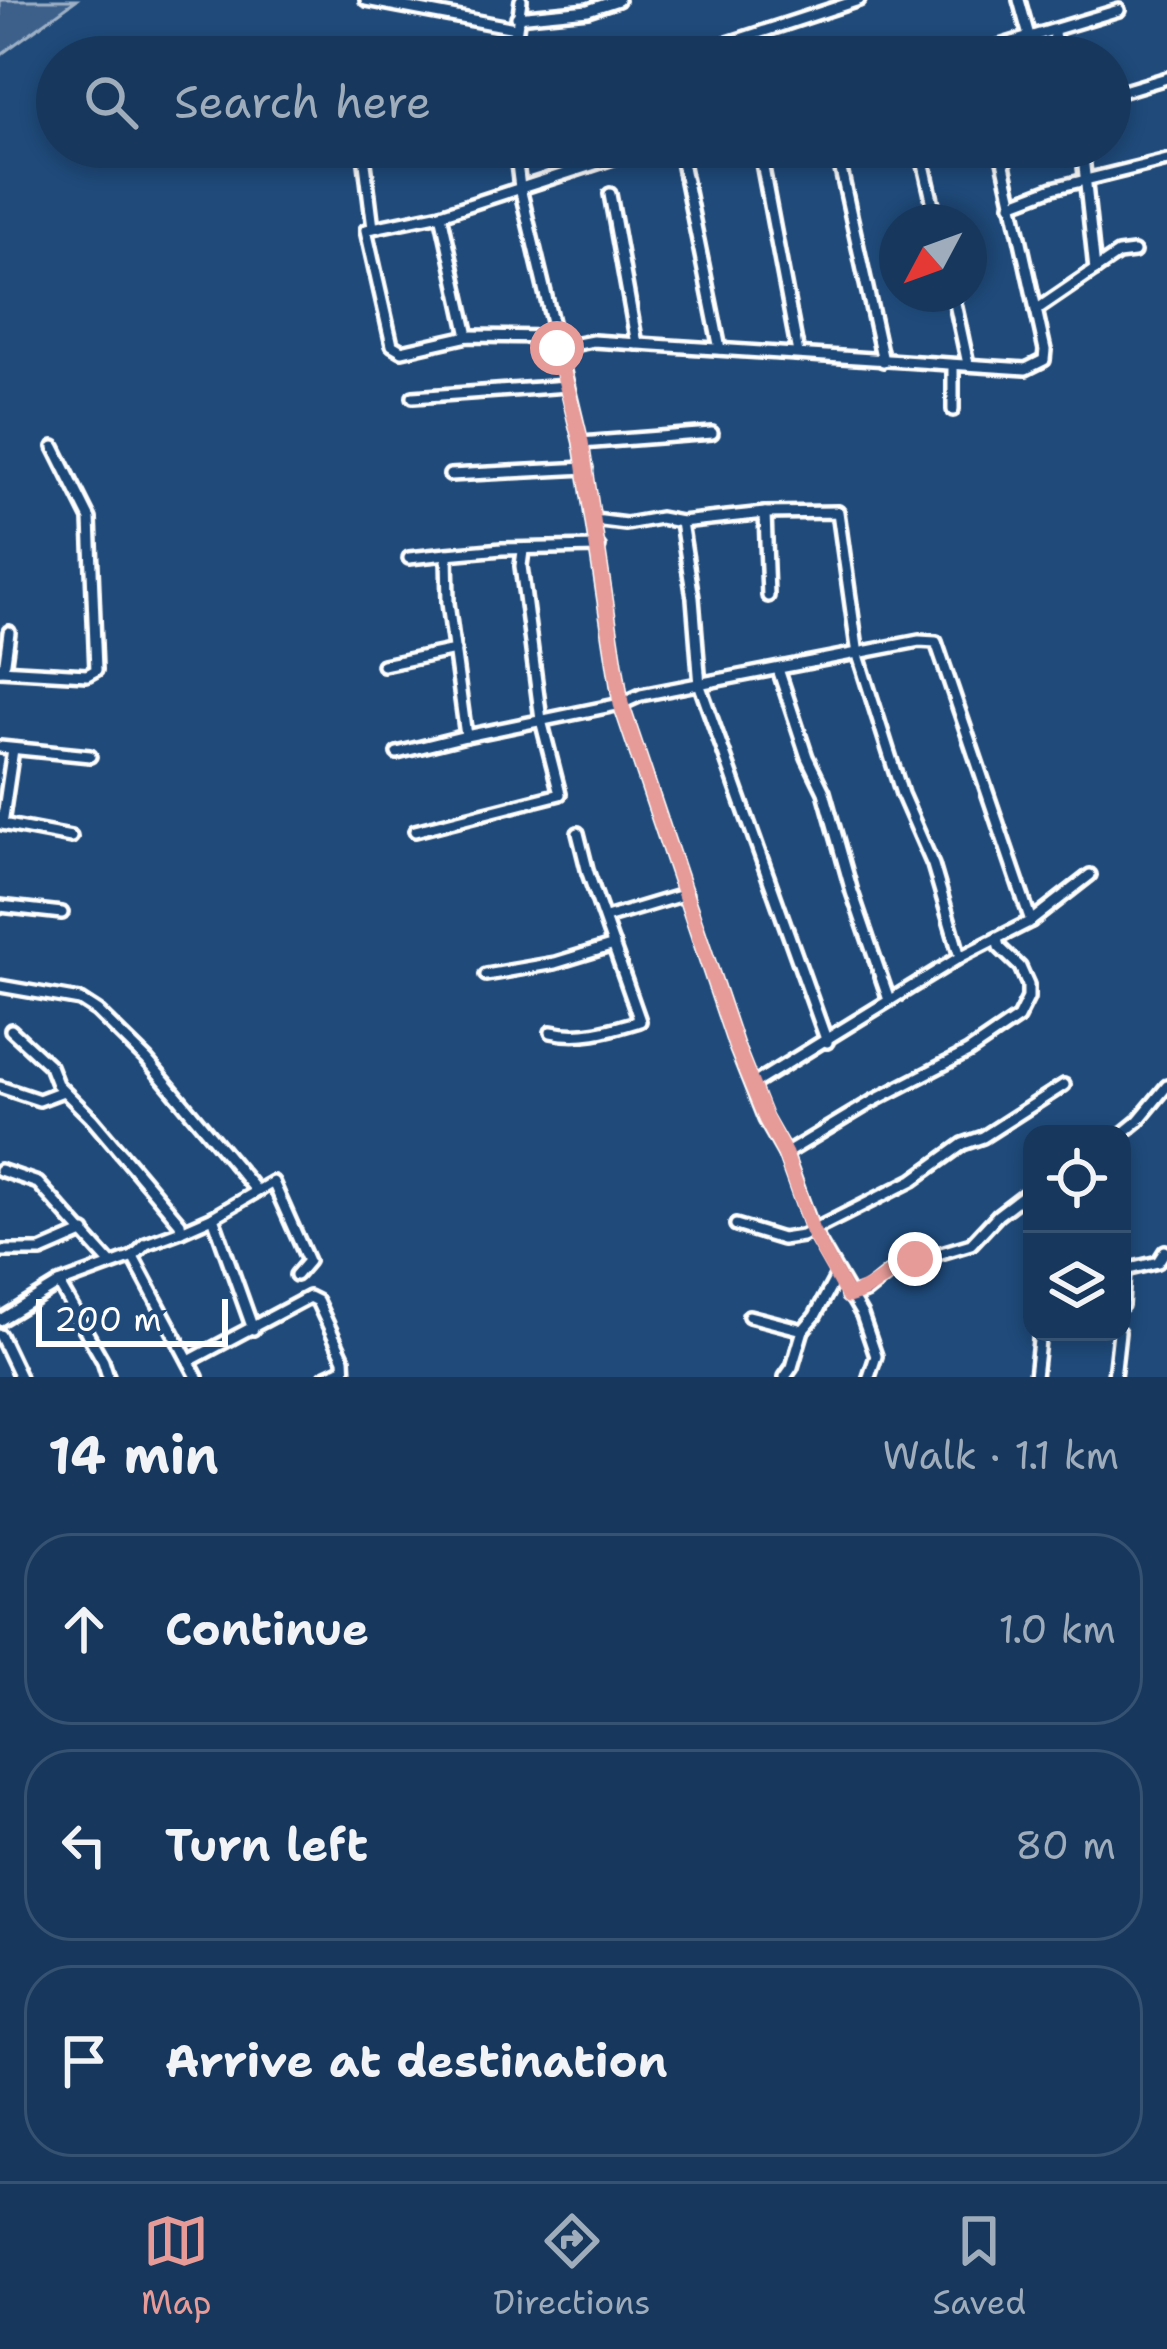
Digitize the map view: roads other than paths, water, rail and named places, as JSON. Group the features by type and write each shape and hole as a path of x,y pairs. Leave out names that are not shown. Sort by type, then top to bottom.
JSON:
{"street":[{"path":"366,0 516,23 618,0"},
{"path":"515,36 521,0"},
{"path":"749,36 860,0"},
{"path":"1019,0 1029,36 1119,10"},
{"path":"1053,31 1055,36"},
{"path":"1131,89 1167,78"},
{"path":"1011,204 1053,188 1167,160"},
{"path":"365,168 373,228"},
{"path":"518,168 581,442 621,704 752,1085 785,1154 812,1231 862,1315 876,1356 869,1377"},
{"path":"582,168 441,214 366,230 392,345 402,351 468,336 1026,369 1039,365 1045,350 1004,168"},
{"path":"683,168 720,349"},
{"path":"764,168 798,353"},
{"path":"841,168 883,361"},
{"path":"925,168 933,204"},
{"path":"1086,168 1095,270"},
{"path":"610,194 638,344"},
{"path":"441,214 468,336"},
{"path":"1036,310 1118,254 1134,252"},
{"path":"956,312 968,364"},
{"path":"952,410 953,365"},
{"path":"413,397 567,386"},
{"path":"581,442 712,433"},
{"path":"9,632 0,670 87,674 96,670 90,519 54,447"},
{"path":"450,475 586,468"},
{"path":"595,520 626,524 660,518 681,522 765,513 838,512 858,655 902,794 933,865 960,957"},
{"path":"765,513 768,596"},
{"path":"681,522 700,686 827,1042"},
{"path":"409,558 598,547"},
{"path":"415,831 560,794 541,720 523,551"},
{"path":"447,554 448,603 466,736"},
{"path":"397,753 621,704 641,695 936,641 1031,921"},
{"path":"383,665 455,650"},
{"path":"778,669 824,793 889,1000"},
{"path":"0,747 90,756"},
{"path":"13,749 1,828 71,837"},
{"path":"551,1032 569,1036 599,1033 640,1021 578,833"},
{"path":"752,1085 960,957 1031,921 1090,875"},
{"path":"606,918 686,894"},
{"path":"0,906 62,913"},
{"path":"785,1154 968,1052 1018,1018 1028,998 1028,985 997,939"},
{"path":"486,975 555,963 614,945"},
{"path":"0,986 80,1000 97,1011 147,1060 256,1190"},
{"path":"11,1030 50,1066 63,1090 180,1223 181,1231"},
{"path":"736,1225 782,1239 812,1231 914,1180 963,1144 982,1137 1064,1084"},
{"path":"1131,1127 1167,1086"},
{"path":"0,1087 39,1100 63,1090"},
{"path":"0,1170 38,1183 110,1263"},
{"path":"0,1320 58,1284 133,1257 146,1244 213,1217 268,1183 276,1184 308,1261 296,1275"},
{"path":"848,1296 880,1283 898,1266 971,1244 1023,1196"},
{"path":"213,1217 254,1329"},
{"path":"0,1251 41,1251 85,1232"},
{"path":"1131,1268 1158,1262 1165,1251"},
{"path":"133,1257 197,1377"},
{"path":"785,1377 803,1330 836,1277"},
{"path":"58,1284 108,1377"},
{"path":"189,1361 313,1298 344,1359 344,1373 325,1377"},
{"path":"749,1316 803,1330"},
{"path":"0,1335 20,1377"},
{"path":"1035,1377 1039,1341"},
{"path":"1114,1377 1118,1341"}]}
